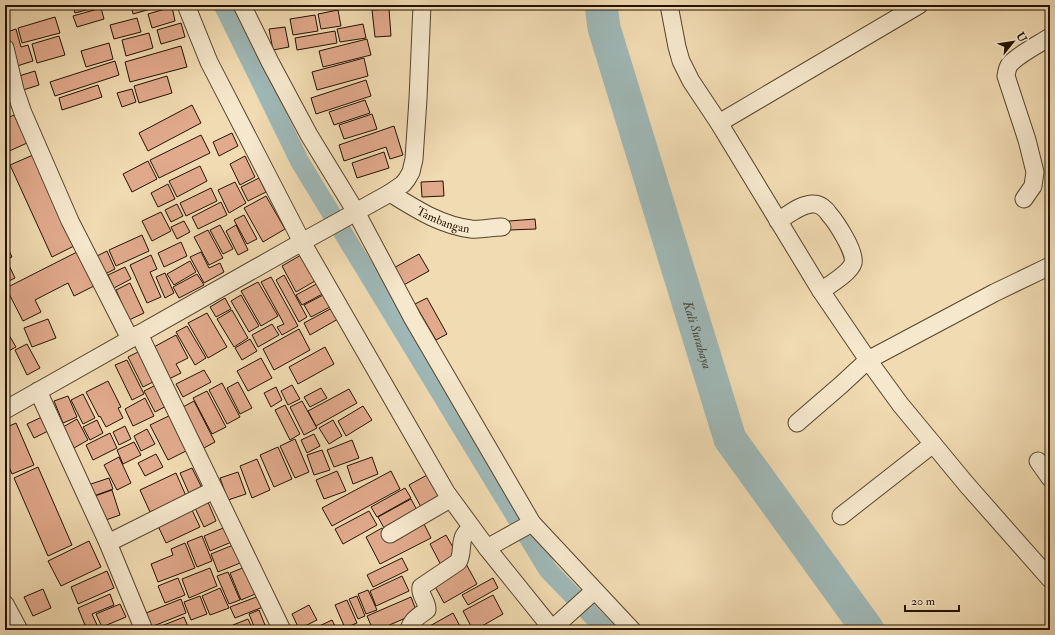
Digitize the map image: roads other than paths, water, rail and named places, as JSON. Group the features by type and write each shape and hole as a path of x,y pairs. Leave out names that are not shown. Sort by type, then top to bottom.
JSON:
{"street":[{"path":"186,5 209,62 308,238 450,499 471,527 490,546 555,626 590,594"},
{"path":"242,5 270,62 352,213 529,524 590,594 632,630"},
{"path":"5,410 352,213 390,193 403,184 411,172 414,159 419,91 422,5"},
{"path":"669,5 681,61 691,81 719,123 821,291 900,404 967,485 1050,579"},
{"path":"719,123 919,5"},
{"path":"1024,199 1033,186 1035,172 1027,140 1006,76 1007,70 1015,59 1050,37"},
{"path":"5,48 15,90 23,113 70,221 120,321 135,336 214,490 282,630"},
{"name":"Tambangan","path":"390,193 422,213 452,225 473,229 502,226"},
{"path":"778,221 800,207 810,204 819,205 830,214 854,256 851,266 842,276 821,291"},
{"path":"798,423 868,360 994,293 1050,266"},
{"path":"38,391 108,543 144,630"},
{"path":"841,516 933,444"},
{"path":"1038,461 1050,477"},
{"path":"108,543 214,490"},
{"path":"390,534 450,499"},
{"path":"490,546 529,524"},
{"path":"409,630 414,620 427,610 427,604 420,591 421,587 458,562 462,556 463,538 465,533 471,527"},
{"path":"5,604 19,630"}],"waterway":[{"path":"223,5 300,162 548,570 606,630"},
{"name":"Kali Surabaya","path":"601,5 604,28 730,439 868,630"}]}
